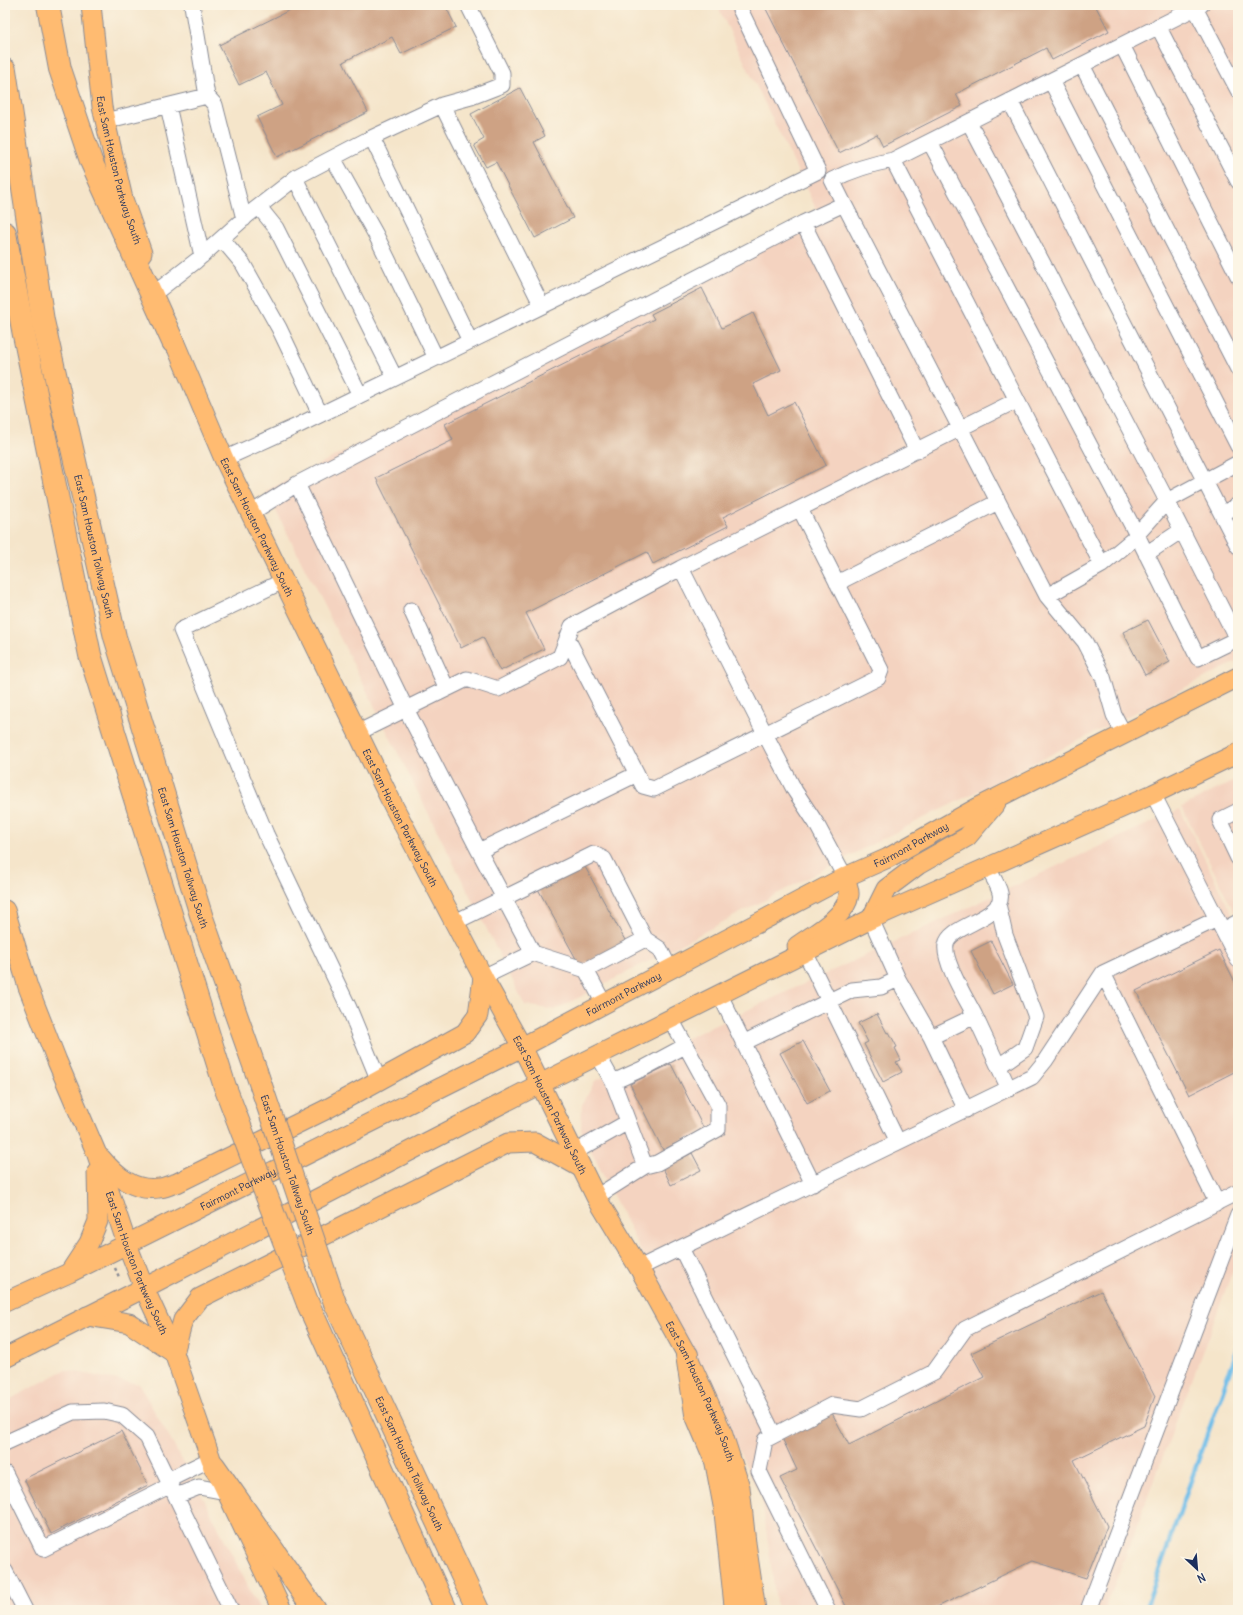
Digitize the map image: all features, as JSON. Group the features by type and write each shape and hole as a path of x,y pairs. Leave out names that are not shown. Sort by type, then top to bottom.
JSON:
{"highway":[{"path":"48,5 60,69 91,161 173,342"},
{"name":"East Sam Houston Tollway South","path":"5,70 43,321 114,637 202,918 335,1303 478,1610"},
{"path":"5,233 24,336 90,655 225,1087 308,1304 446,1610"},
{"path":"687,1355 696,1414 716,1461 725,1508 736,1610"},
{"path":"212,1463 315,1610"}],"main road":[{"name":"East Sam Houston Parkway South","path":"91,5 102,107 105,121 124,199 173,342 224,459 357,733 483,977 522,1047 596,1196 639,1268 687,1355 722,1432 740,1487 746,1543 756,1610"},
{"name":"Fairmont Parkway","path":"5,1302 69,1273 522,1047 845,877 888,858 1002,796 1238,677"},
{"path":"1214,765 1238,747"},
{"path":"5,1358 540,1084 805,952 871,920 1153,794 1238,753"},
{"path":"871,920 886,889 918,865 967,837 1002,796"},
{"path":"743,983 836,918 845,906 850,894 845,877"},
{"name":"East Sam Houston Parkway South","path":"5,910 28,987 57,1061 96,1152 127,1244 144,1288 174,1353 212,1463 282,1610"},
{"path":"96,1152 113,1172 130,1184 148,1188 159,1188 177,1182 325,1110 465,1033 478,1015 483,977"},
{"path":"87,1316 129,1323 174,1353 183,1320 200,1298 508,1143 535,1142 577,1160"},
{"path":"69,1273 89,1244 98,1220 96,1152"}],"lane":[{"path":"192,5 206,96 215,105 244,219"},
{"path":"156,292 202,256 244,219 295,178 442,104 471,97 502,85 502,73 468,5"},
{"path":"224,459 360,395 818,171 738,5"},
{"path":"1124,734 1114,715 1102,677 1085,642 1047,596 832,180 864,166 893,160 1198,6 1238,90"},
{"path":"1158,26 1238,181"},
{"path":"1122,45 1238,276"},
{"path":"1082,65 1238,370"},
{"path":"1051,81 1238,446"},
{"path":"105,121 206,96"},
{"path":"1010,102 1238,546"},
{"path":"442,104 542,306"},
{"path":"168,106 202,256"},
{"path":"930,142 1137,535 1198,658 1237,639 1167,501 968,122"},
{"path":"372,138 470,341"},
{"path":"333,158 376,235 436,358"},
{"path":"893,160 1102,565"},
{"path":"295,178 395,378"},
{"path":"251,513 297,484 803,223 844,204"},
{"path":"259,207 276,228 360,395"},
{"path":"803,223 917,451"},
{"path":"222,239 243,264 278,328 320,414"},
{"path":"357,733 467,679 498,689 560,657 572,626 681,568 961,430 1018,400"},
{"path":"1047,596 1102,565 1137,535 1167,501 1238,463"},
{"path":"297,484 406,709 533,953"},
{"path":"837,583 998,502"},
{"path":"1222,514 1238,505"},
{"path":"567,638 643,786 654,789 878,678 881,670 800,509"},
{"path":"1146,554 1182,530"},
{"path":"681,568 795,791 816,823 845,877"},
{"path":"283,581 181,630 266,834 349,1008 379,1081"},
{"path":"410,610 447,688"},
{"path":"479,851 637,774"},
{"path":"1153,794 1238,960"},
{"path":"1238,812 1220,820 1238,858"},
{"path":"455,922 594,854 604,859 645,939 660,949 670,969"},
{"path":"988,868 1000,893 998,904 1005,935 1036,1017 1025,1048 998,1066"},
{"path":"998,904 985,917 953,933 946,945 947,960 1009,1088"},
{"path":"871,920 898,979 931,1037 966,1110"},
{"path":"639,1268 1032,1077 1045,1061 1103,973 1220,924 1238,922"},
{"path":"586,970 645,939"},
{"path":"805,952 898,1142"},
{"path":"483,977 533,953 586,970 604,1004"},
{"path":"1103,973 1217,1203"},
{"path":"744,1043 852,990 881,987 898,979"},
{"path":"720,995 813,1184"},
{"path":"931,1037 975,1016"},
{"path":"596,1196 645,1166 657,1162 718,1129 718,1105 671,1019"},
{"path":"613,1082 686,1046"},
{"path":"598,1055 613,1082 645,1166"},
{"path":"577,1160 628,1122"},
{"path":"828,1610 759,1471 765,1440 832,1406 861,1409 934,1372 965,1329 1238,1192"},
{"path":"1088,1610 1238,1215"},
{"path":"681,1248 774,1435"},
{"path":"5,1443 73,1412 104,1411 122,1415 147,1437 230,1610"},
{"path":"5,1473 43,1549 172,1487 212,1463"},
{"path":"172,1487 199,1487 226,1492"},
{"path":"5,1571 25,1610"}],"path":[{"path":"115,1267 119,1277"}],"shaded area":[{"path":"717,5 1238,5 1238,661 876,842 555,1010 525,1005 266,491 818,213"},
{"path":"1238,779 1238,920 1182,807"},
{"path":"1180,809 1238,926 1238,1257 1105,1610 777,1610 762,1498 581,1130 582,1105 595,1081"},
{"path":"65,1370 139,1384 204,1499 260,1610 5,1610 5,1402"}],"building":[{"path":"300,5 445,5 456,27 401,54 392,37 343,62 368,112 277,157 257,117 282,105 266,72 239,85 219,45"},
{"path":"764,5 1095,5 1109,31 1052,60 1046,48 956,94 962,106 883,146 877,134 839,153"},
{"path":"520,88 545,136 534,142 573,218 535,238 496,162 486,167 474,145 484,139 471,114"},
{"path":"702,288 722,328 753,313 781,370 753,384 768,415 794,402 826,465 723,517 728,526 653,564 647,552 526,613 544,649 500,671 483,637 461,648 376,478 453,440 445,424 654,319 651,314"},
{"path":"1148,620 1170,662 1145,675 1123,632"},
{"path":"584,865 626,942 580,966 538,889"},
{"path":"991,941 1013,984 993,994 971,951"},
{"path":"1219,950 1238,988 1238,1070 1189,1095 1136,991"},
{"path":"877,1014 887,1033 889,1032 897,1047 895,1048 901,1060 896,1062 902,1072 883,1082 864,1044 868,1042 858,1023"},
{"path":"803,1041 830,1091 807,1103 780,1053"},
{"path":"671,1064 704,1129 663,1150 630,1084"},
{"path":"692,1153 701,1170 671,1185 663,1168"},
{"path":"1101,1291 1155,1396 1144,1426 1074,1460 1107,1526 1086,1578 1032,1561 931,1610 848,1610 780,1478 797,1470 782,1438 832,1413 849,1445 984,1377 971,1353"},
{"path":"121,1431 148,1485 51,1534 24,1479"}],"waterway":[{"path":"1145,1610 1238,1348"}]}
